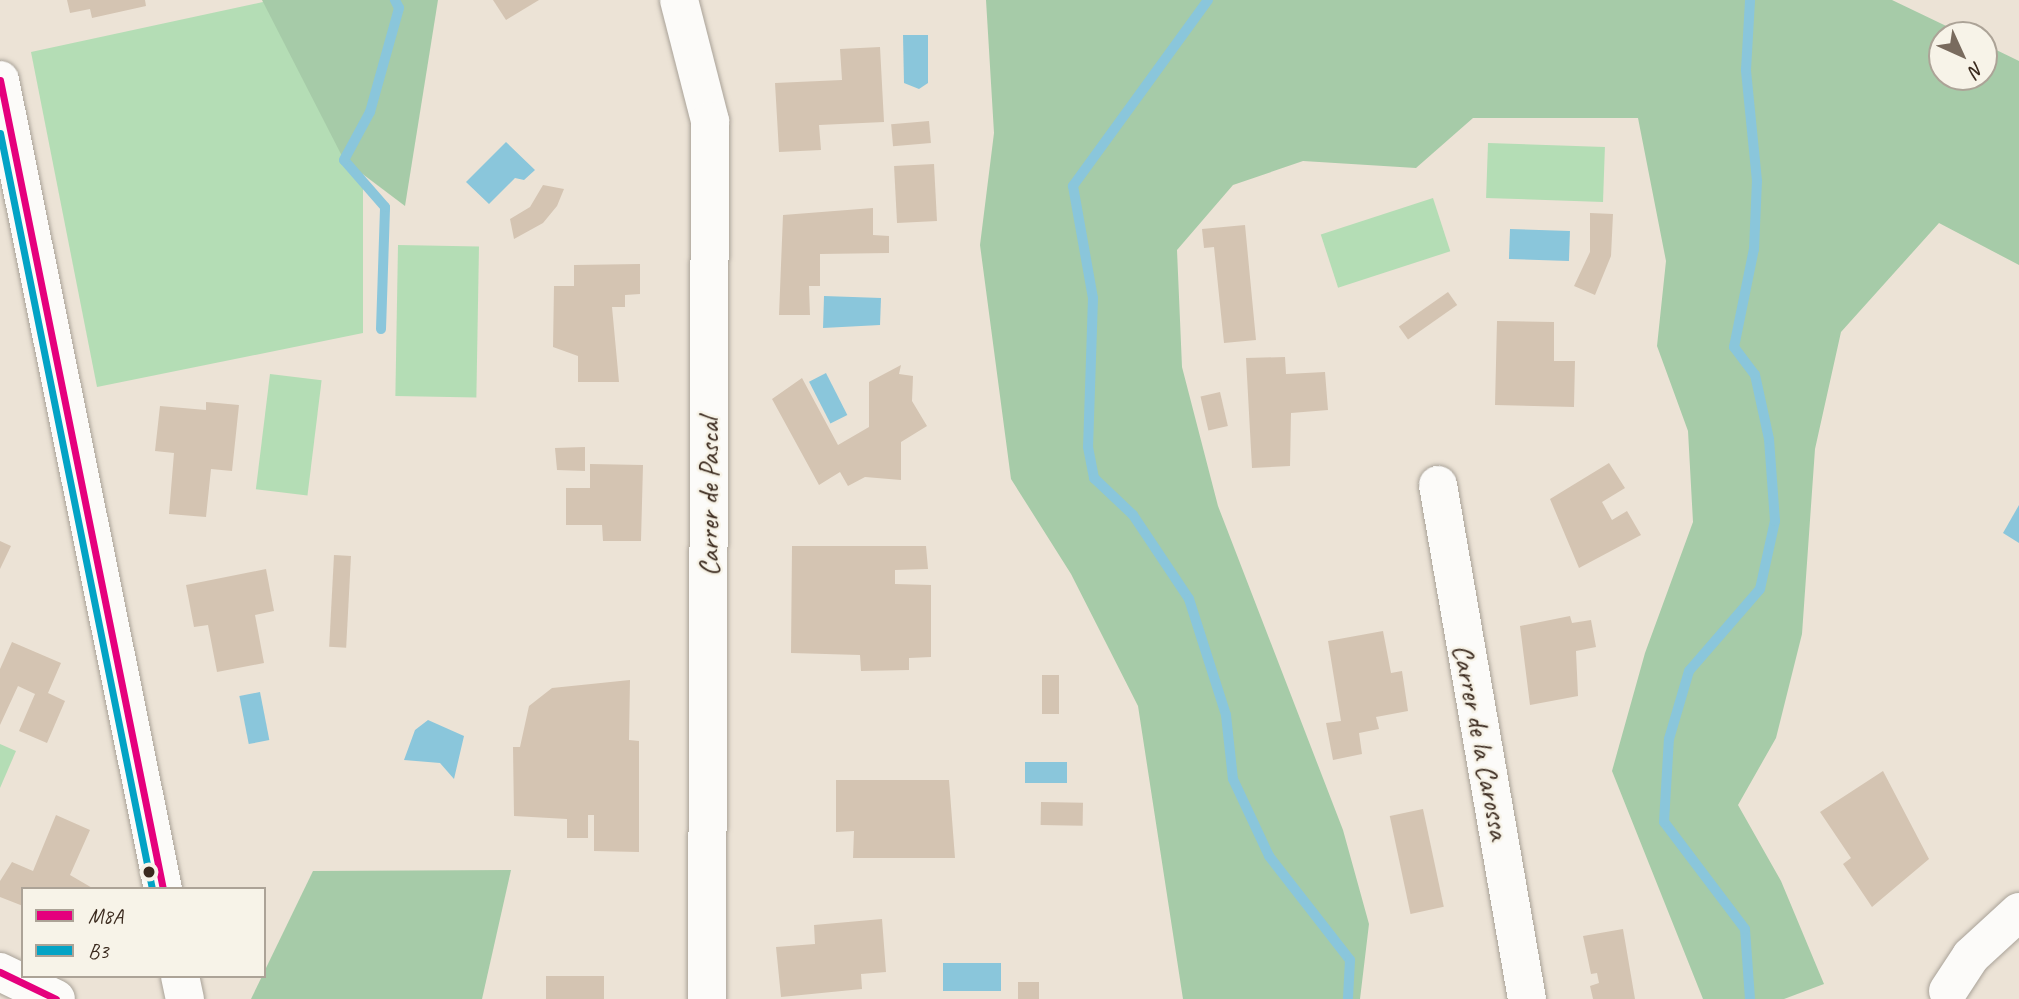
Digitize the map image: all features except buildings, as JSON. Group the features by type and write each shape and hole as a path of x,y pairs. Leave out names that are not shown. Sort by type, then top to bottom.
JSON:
{"street":[{"name":"Carrer de Pascal","path":"679,0 710,121 707,999"},
{"path":"0,80 163,887"},
{"name":"Carrer de la Carossa","path":"1438,485 1527,999"},
{"path":"1948,991 1971,956 2019,912"},
{"path":"0,972 56,999"},
{"path":"180,978 185,999"}],"green space":[{"path":"262,0 438,0 405,206 344,160"},
{"path":"272,0 363,142 363,333 97,387 31,52"},
{"path":"986,0 1892,0 1936,21 1928,21 1928,91 1998,91 1998,51 2019,61 2019,265 1939,223 1841,332 1815,449 1802,634 1776,738 1738,805 1781,881 1824,984 1784,999 1703,999 1612,771 1645,653 1693,522 1688,431 1657,346 1666,261 1638,118 1473,118 1416,168 1303,161 1233,185 1177,250 1182,367 1218,506 1343,830 1369,924 1360,999 1183,999 1138,706 1071,574 1011,479 980,245 994,133"},
{"path":"1488,143 1605,147 1603,202 1486,198"},
{"path":"1433,198 1450,251 1338,288 1321,234"},
{"path":"398,245 479,246 476,397 395,396"},
{"path":"270,374 322,380 307,495 256,489"},
{"path":"0,744 16,751 0,788"},
{"path":"511,870 482,999 251,999 261,978 266,978 266,968 313,871"}],"water":[{"path":"903,35 928,35 928,83 919,89 904,83"},
{"path":"506,142 535,170 524,180 515,178 489,204 466,182"},
{"path":"1510,229 1570,231 1569,261 1509,259"},
{"path":"824,296 881,298 880,325 823,328"},
{"path":"826,373 847,415 830,424 809,382"},
{"path":"2019,505 2019,543 2003,533"},
{"path":"260,692 269,740 249,744 239,696"},
{"path":"428,720 464,736 454,779 440,763 404,760 415,730"},
{"path":"1025,762 1067,762 1067,783 1025,783"},
{"path":"943,963 1001,963 1001,991 943,991"}],"waterway":[{"path":"381,329 385,207 344,160 370,112 399,8 395,0"},
{"path":"1208,0 1073,186 1093,298 1088,447 1094,478 1133,515 1189,599 1226,715 1233,779 1269,856 1350,960 1348,999"},
{"path":"1750,0 1746,70 1757,181 1754,249 1734,347 1755,375 1769,439 1775,521 1760,589 1689,671 1669,739 1664,822 1745,929 1750,999"}],"transit line":[{"name":"M8A","path":"0,80 163,887"},
{"name":"B3","path":"0,133 152,887"},
{"name":"M8A","path":"0,972 56,999"}]}
